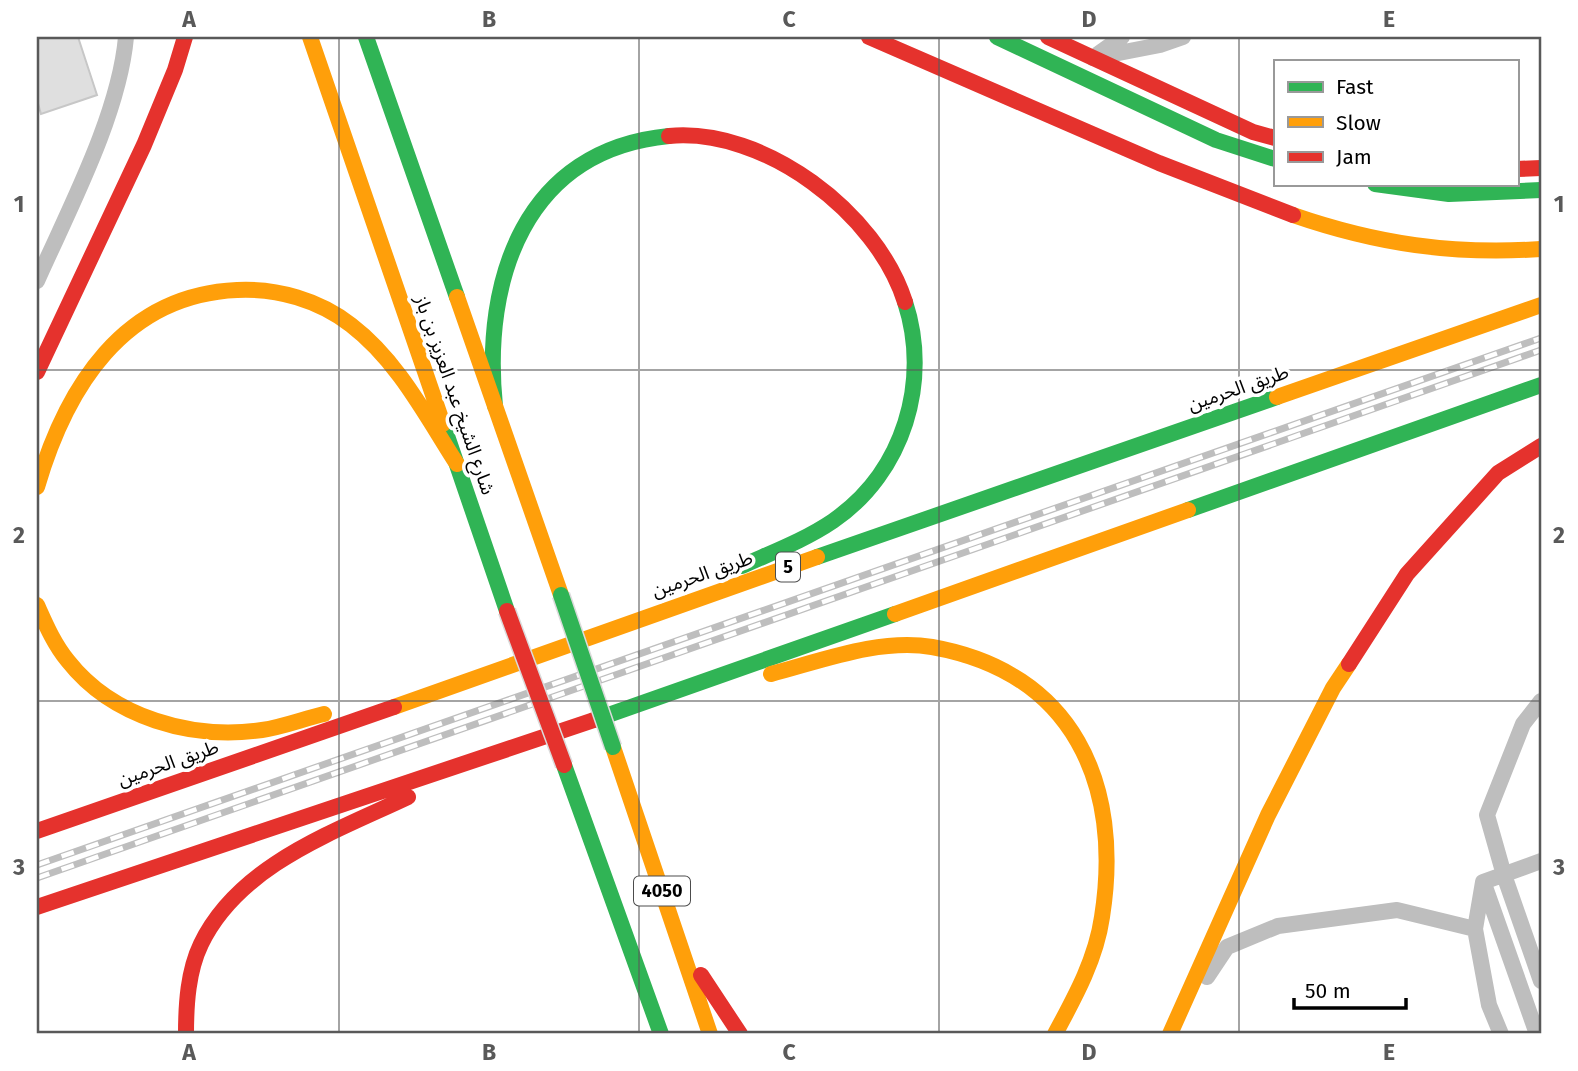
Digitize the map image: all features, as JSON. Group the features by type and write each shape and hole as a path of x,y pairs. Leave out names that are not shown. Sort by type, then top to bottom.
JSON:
{"main road":[{"path":"37,372 144,145 185,37"},
{"name":"شارع الشيخ عبد العزيز بن باز","path":"310,37 507,611 662,1034"},
{"name":"شارع الشيخ عبد العزيز بن باز","path":"366,37 677,936"},
{"path":"869,37 977,82 1111,144 1256,202 1358,234 1414,246 1494,252 1541,250"},
{"path":"997,37 1216,140 1274,159"},
{"path":"1048,37 1253,132 1274,138"},
{"path":"495,406 491,362 494,318 503,275 521,231 542,197 566,174 593,157 627,143 663,135 698,134 744,144 779,160 816,185 849,216 885,260 902,291 915,343 915,395 900,442 870,487 820,530 601,632"},
{"path":"1518,169 1541,168"},
{"path":"1390,186 1449,194 1541,190"},
{"path":"37,487 47,452 64,411 88,372 103,354 137,322 154,311 191,296 228,289 261,290 293,297 313,303 349,323 392,365 457,464"},
{"name":"طريق الحرمين","path":"37,831 1541,305"},
{"path":"37,907 632,707 1541,385"},
{"path":"1173,1027 1268,816 1333,688 1407,573 1499,473 1541,446"},
{"path":"37,605 59,650 90,685 146,719 200,732 260,730 500,670"},
{"path":"632,707 892,646 931,647 968,655 1003,669 1033,687 1061,714 1093,766 1108,841 1107,885 1100,929 1084,978 1055,1034"},
{"path":"186,1034 188,996 200,946 222,912 252,882 287,856 517,744"},
{"path":"677,936 740,1034"},
{"name":"4050","path":"677,936 710,1034"},
{"path":"644,985 648,1034"}],"street":[{"path":"37,281 108,113 121,70 126,37"},
{"path":"1093,58 1122,37"},
{"path":"1093,58 1160,45 1183,37"},
{"path":"1541,701 1523,724 1487,815 1504,875 1541,981"},
{"path":"1483,882 1541,861"},
{"path":"1483,882 1475,929 1489,1005 1501,1034"},
{"path":"1483,882 1537,1034"},
{"path":"1173,1027 1227,947 1278,926 1396,910 1475,929"}],"building":[{"path":"37,37 78,37 97,95 41,114 37,100"}],"railway":[{"path":"37,865 1541,338"},
{"path":"37,878 1541,350"}],"traffic: fast":[{"path":"366,37 457,297"},
{"path":"997,37 1216,140 1274,159"},
{"path":"495,406 493,359 496,312 506,268 523,229 547,194 579,166 620,146 669,136"},
{"path":"1390,186 1449,194 1541,190"},
{"path":"742,566 800,540 833,521 858,501 878,477 894,451 905,423 912,393 915,363 905,302"},
{"path":"1188,510 1541,385"},
{"path":"817,557 1277,397"},
{"path":"443,424 507,611"},
{"path":"561,595 613,747"},
{"path":"594,720 895,614"},
{"path":"564,765 661,1034"}],"traffic: slow":[{"path":"310,37 443,424"},
{"path":"1293,215 1355,233 1416,245 1477,250 1541,249"},
{"path":"37,487 64,415 83,382 105,353 131,328 162,309 197,296 237,290 267,291 297,297 339,316 351,325 368,339 397,372 457,464"},
{"path":"457,297 561,595"},
{"path":"1277,397 1541,305"},
{"path":"895,614 1188,510"},
{"path":"394,707 817,557"},
{"path":"37,605 59,648 86,681 131,711 156,721 182,728 235,732 270,729 324,714"},
{"path":"771,674 871,648 912,645 932,647 981,660 1021,681 1053,708 1078,742 1095,780 1104,822 1107,868 1102,917 1095,948 1077,992 1055,1034"},
{"path":"1170,1034 1268,815 1333,688 1349,664"},
{"path":"613,747 710,1034"}],"traffic: jam":[{"path":"37,372 144,145 175,70 185,37"},
{"path":"869,37 1159,163 1293,215"},
{"path":"1048,37 1253,132 1274,138"},
{"path":"669,136 705,137 742,146 778,161 812,182 843,208 870,237 891,269 905,302"},
{"path":"1518,169 1541,168"},
{"path":"1349,664 1407,574 1498,473 1541,446"},
{"path":"507,611 564,765"},
{"path":"37,831 394,707"},
{"path":"37,907 594,720"},
{"path":"186,1034 189,988 197,954 218,916 239,893 291,854 408,797"},
{"path":"701,975 740,1034"}]}
